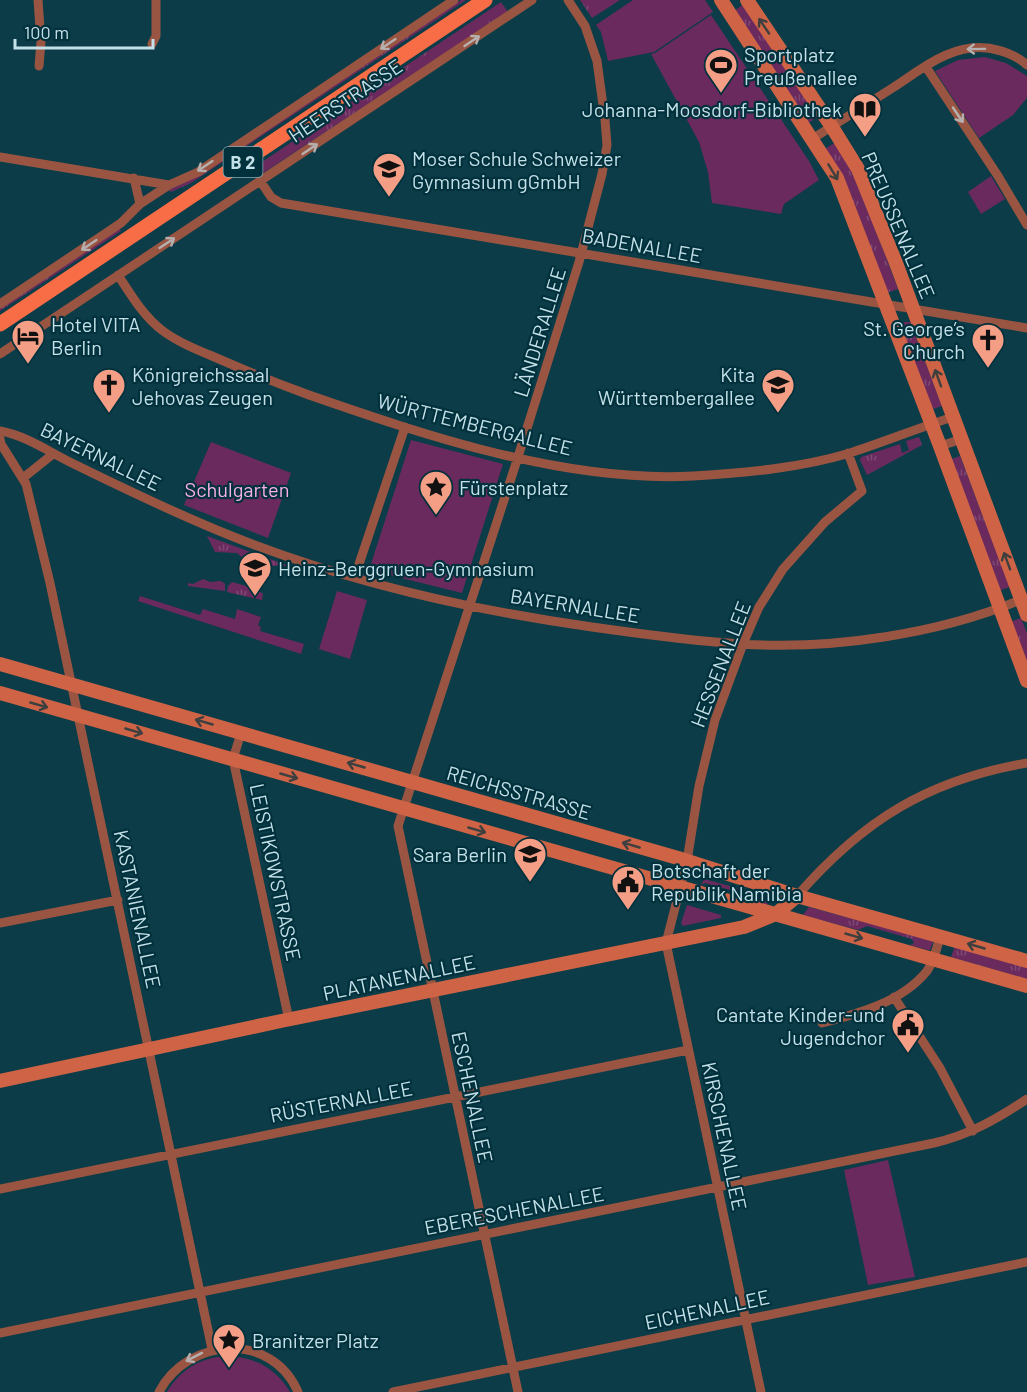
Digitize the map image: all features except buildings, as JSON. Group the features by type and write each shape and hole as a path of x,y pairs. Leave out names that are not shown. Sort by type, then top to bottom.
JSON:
{"main road":[{"name":"HEERSTRASSE","path":"0,324 485,0"}],"street":[{"path":"38,0 41,42 39,66"},
{"path":"152,44 156,36 156,0"},
{"name":"HEERSTRASSE","path":"0,304 121,223 140,204 170,185 198,172 454,0"},
{"name":"HEERSTRASSE","path":"0,354 532,0"},
{"name":"LÄNDERALLEE","path":"404,809 582,254 602,174 607,145 597,61 585,26 568,0"},
{"name":"PREUSSENALLEE","path":"721,0 837,178 1027,681"},
{"name":"PREUSSENALLEE","path":"747,0 858,170 1024,599 1027,615"},
{"path":"812,139 950,53 971,48 991,49 1012,55 1027,65"},
{"path":"926,67 998,176 1027,225"},
{"path":"0,157 170,185"},
{"path":"134,178 140,204"},
{"name":"BADENALLEE","path":"261,182 271,197 281,203 1027,328"},
{"name":"WÜRTTEMBERGALLEE","path":"118,275 148,317 166,333 184,344 277,384 405,427 518,457 572,468 659,476 757,471 848,453 931,424"},
{"path":"931,424 953,417"},
{"path":"355,576 405,427"},
{"name":"BAYERNALLEE","path":"0,431 14,434 208,526 283,554 355,576 470,606 606,629 743,644 849,641 892,636 965,620 1024,599"},
{"name":"KASTANIENALLEE","path":"0,439 23,478 33,509 150,1049 212,1350"},
{"path":"940,446 962,440"},
{"name":"HESSENALLEE","path":"680,888 687,861 699,786 715,720 743,644 759,607 783,569 825,522 862,491 848,453"},
{"path":"23,478 53,454"},
{"name":"REICHSSTRASSE","path":"0,664 687,861 797,896 1027,960"},
{"path":"0,693 1027,986"},
{"name":"LEISTIKOWSTRASSE","path":"241,733 233,759 289,1020"},
{"path":"797,896 829,860 866,828 907,802 970,775 1027,763"},
{"name":"ESCHENALLEE","path":"404,809 398,826 518,1392"},
{"name":"KIRSCHENALLEE","path":"680,888 666,943 761,1392"},
{"name":"PLATANENALLEE","path":"0,1081 744,927 776,914 797,896"},
{"path":"0,923 118,900"},
{"path":"822,1023 859,1013 910,987 926,972 934,958 940,936"},
{"path":"894,997 940,1068 973,1131"},
{"name":"RÜSTERNALLEE","path":"0,1189 688,1050"},
{"name":"EBERESCHENALLEE","path":"0,1333 934,1143 973,1131 1027,1099"},
{"name":"EICHENALLEE","path":"393,1392 1027,1262"},
{"path":"159,1392 174,1370 188,1360 212,1350 239,1348 272,1361 285,1372 298,1392"}],"green space":[{"path":"461,0 466,0 191,183 171,192 169,190 200,175"},
{"path":"580,0 620,0 592,18"},
{"path":"633,0 705,0 713,12 654,52 608,61 601,32 596,25"},
{"path":"501,2 508,12 263,173 258,166 259,164"},
{"path":"744,4 819,116 807,124 734,11"},
{"path":"711,15 809,161 819,180 784,204 781,214 712,203 708,172 699,142 651,54"},
{"path":"985,57 1006,63 1027,76 1027,98 1013,115 979,138 935,71 958,60"},
{"path":"836,142 853,170 898,289 886,293 825,149"},
{"path":"991,176 1005,199 981,214 968,192"},
{"path":"119,228 121,231 0,311 0,308"},
{"path":"897,322 910,322 942,406 930,410"},
{"path":"919,437 922,445 867,475 860,460 861,457 900,444 902,453 909,450 906,441"},
{"name":"Fürstenplatz","path":"411,440 503,464 462,593 369,570"},
{"name":"Schulgarten","path":"211,442 291,473 268,538 184,505"},
{"path":"960,456 1010,587 998,591 949,460"},
{"path":"207,536 289,566 247,565 237,553 215,552"},
{"path":"203,579 210,582 221,581 225,584 225,591 188,586 188,583 193,584"},
{"path":"232,582 257,589 263,594 262,600 227,592"},
{"path":"337,591 367,600 350,659 319,649"},
{"path":"140,596 200,615 203,609 235,619 237,609 261,617 258,625 261,627 260,631 304,644 301,654 138,601"},
{"path":"1021,618 1027,633 1027,667 1010,622"},
{"path":"704,879 770,897 781,894 764,906 740,901 747,895 705,883 701,885"},
{"path":"687,905 721,915 721,918 683,926 681,923"},
{"path":"809,907 932,939 933,942 928,950 910,945 914,943 912,939 867,926 858,930 803,915"},
{"path":"955,946 1027,966 1027,979 951,957"},
{"path":"888,1160 915,1277 868,1285 844,1170"},
{"path":"225,1356 245,1358 263,1365 278,1376 290,1392 167,1392 178,1377 192,1366 207,1359"}],"place":[{"name":"Sportplatz Preußenallee","path":"721,94"},
{"name":"Johanna-Moosdorf-Bibliothek","path":"865,138"},
{"name":"Moser Schule Schweizer Gymnasium gGmbH","path":"389,198"},
{"name":"Hotel VITA Berlin","path":"28,365"},
{"name":"St. George’s Church","path":"988,369"},
{"name":"Königreichssaal Jehovas Zeugen","path":"109,414"},
{"name":"Kita Württembergallee","path":"778,414"},
{"name":"Fürstenplatz","path":"436,516"},
{"name":"Heinz-Berggruen-Gymnasium","path":"255,597"},
{"name":"Sara Berlin","path":"530,883"},
{"name":"Botschaft der Republik Namibia","path":"628,911"},
{"name":"Cantate Kinder-und Jugendchor","path":"908,1054"},
{"name":"Branitzer Platz","path":"229,1369"}]}
